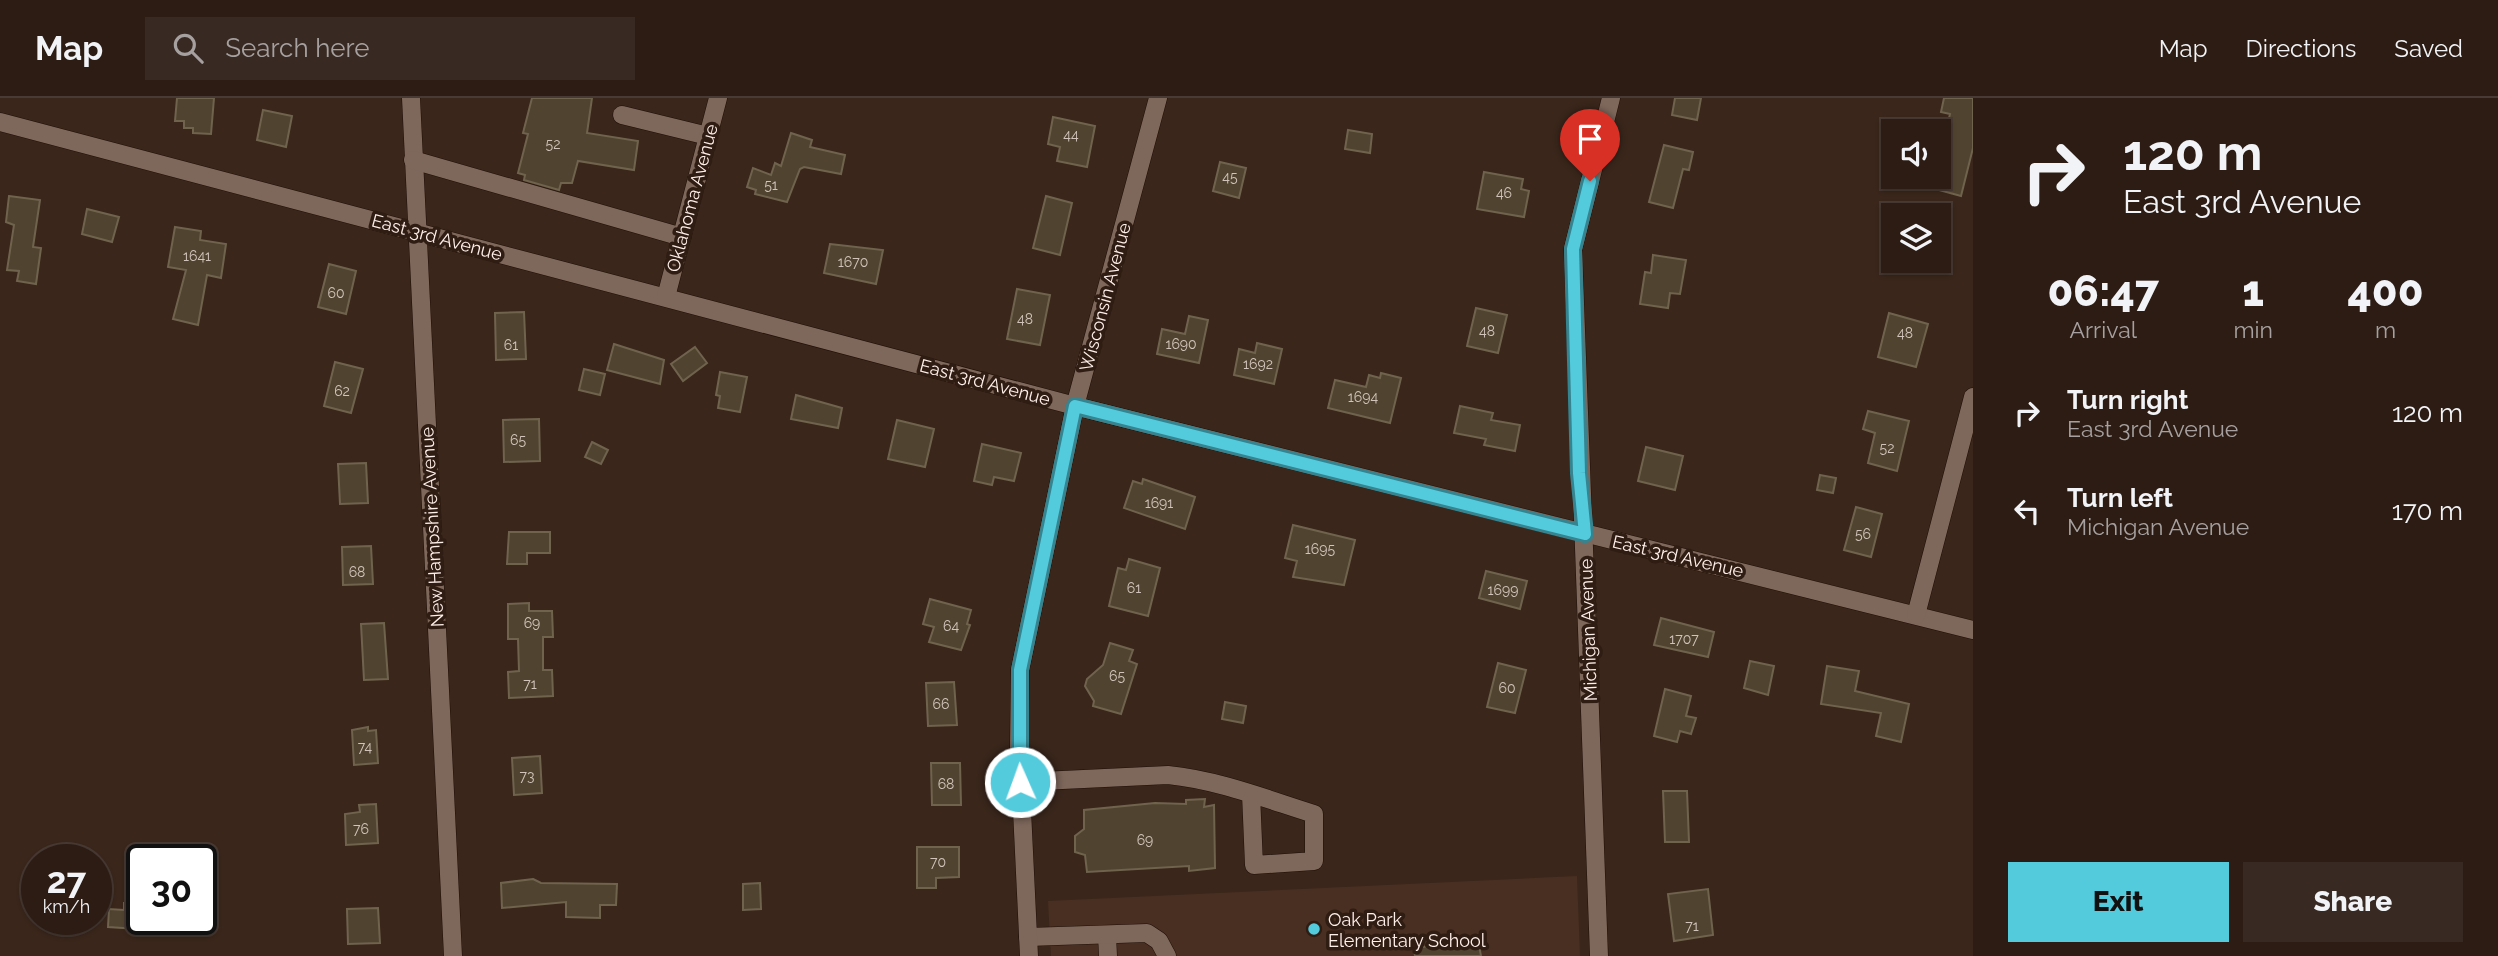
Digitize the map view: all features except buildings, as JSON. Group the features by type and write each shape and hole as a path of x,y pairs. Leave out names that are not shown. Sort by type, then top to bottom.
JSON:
{"street":[{"name":"New Hampshire Avenue","path":"411,98 415,231 453,956"},
{"name":"Oklahoma Avenue","path":"666,297 718,98"},
{"name":"Wisconsin Avenue","path":"1029,956 1020,782 1020,670 1075,406 1158,98"},
{"name":"Michigan Avenue","path":"1599,956 1585,534 1579,473 1573,249 1611,98"},
{"path":"622,115 708,136"},
{"name":"East 3rd Avenue","path":"0,122 1075,406 1973,630"},
{"path":"413,160 682,237"},
{"path":"1916,615 1973,397"},
{"path":"1020,782 1168,775 1190,777 1251,794 1314,814 1314,861 1254,865 1251,794"},
{"path":"1028,937 1147,933 1159,941 1167,956"},
{"path":"1107,935 1108,956"}],"shaded area":[{"name":"Oak Park Elementary School","path":"1577,876 1580,956 1051,956 1048,901"}],"place":[{"name":"Oak Park Elementary School","path":"1314,929"}],"route":[{"path":"1020,782 1020,670 1075,406 1220,440 1585,534 1579,473 1573,249 1590,181"}]}
